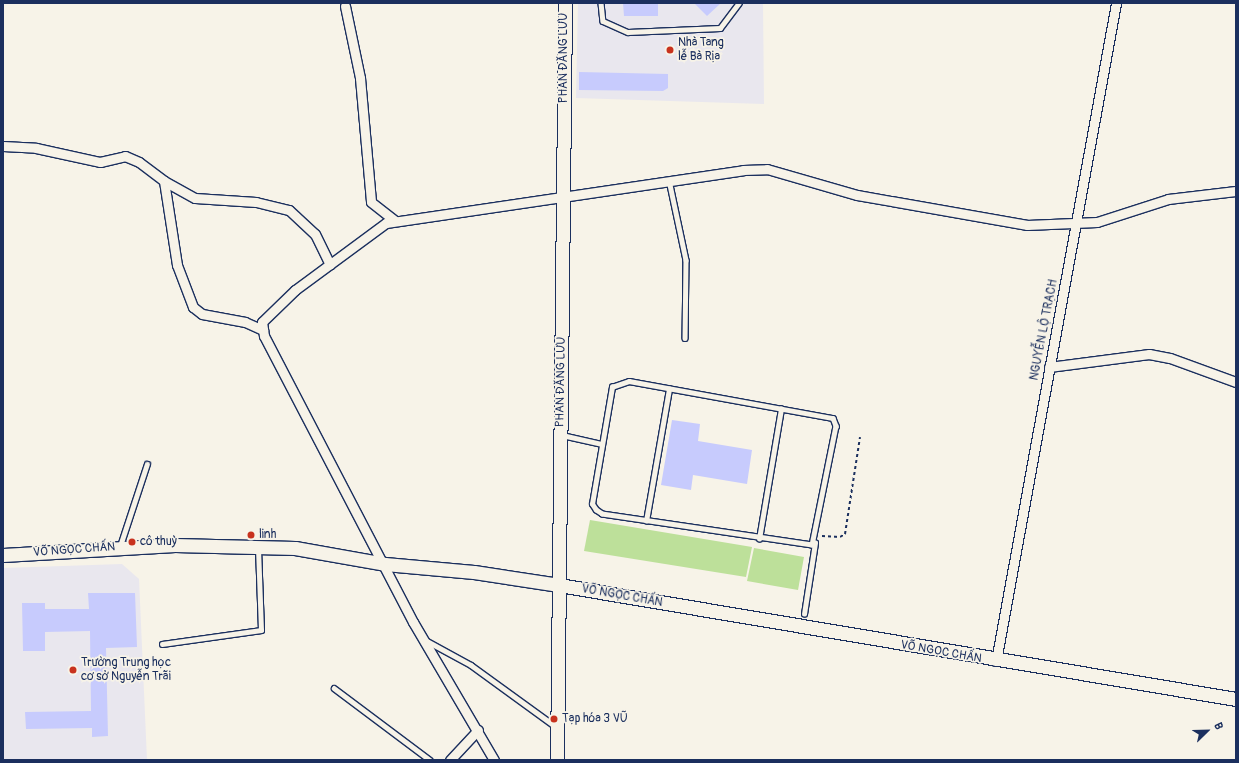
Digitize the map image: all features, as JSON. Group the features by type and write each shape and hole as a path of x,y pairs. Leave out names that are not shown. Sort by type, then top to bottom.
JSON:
{"street":[{"name":"PHAN ĐĂNG LƯU","path":"557,760 565,3"},
{"name":"NGUYỄN LỘ TRẠCH","path":"996,661 1049,366 1077,224 1116,3"},
{"path":"345,6 360,78 371,202 395,221"},
{"path":"3,146 36,148 100,162 125,156 164,181 195,198 256,202 288,210 315,234 330,265"},
{"path":"494,760 478,730 423,640 263,330 262,322 295,290 386,223 669,180 767,169 857,195 948,214 1027,225 1077,224 1104,221 1168,199 1236,192"},
{"path":"164,181 178,271 193,308 202,314 245,322 263,330"},
{"path":"1049,366 1149,354 1170,358 1236,382"},
{"name":"VÕ NGỌC CHẤN","path":"3,555 120,547 258,546 296,548 385,564 474,572 558,585 996,661 1236,699"},
{"path":"450,760 478,730"}],"lane":[{"path":"601,3 603,21 628,32 720,28 738,3"},
{"path":"669,180 686,260 685,338"},
{"path":"804,614 816,541 816,535 836,426 833,418 669,389 618,382 612,387 592,504 596,510 646,521 807,547 816,541"},
{"path":"646,521 669,389"},
{"path":"759,539 781,409"},
{"path":"560,434 602,444"},
{"path":"120,547 147,464"},
{"path":"162,644 261,630 258,546"},
{"path":"423,640 472,665 557,727"},
{"path":"334,688 430,760"}],"path":[{"path":"816,535 840,538 844,534 860,437"}],"shaded area":[{"name":"Nhà Tang lễ Bà Rịa","path":"578,3 763,3 764,104 576,98"},
{"name":"Trường Trung học cơ sở Nguyễn Trãi","path":"122,564 139,579 147,760 3,760 3,568"}],"green space":[{"path":"590,520 752,547 746,577 584,551"},
{"path":"754,548 804,557 798,590 747,581"}],"building":[{"path":"623,3 658,3 658,16 624,16"},
{"path":"694,3 721,3 707,16"},
{"path":"579,72 668,74 668,88 663,91 579,90"},
{"path":"672,420 700,424 698,441 752,450 747,484 693,475 691,490 661,485"},
{"path":"88,593 135,593 137,647 106,648 108,736 92,737 92,728 26,729 25,712 91,711 90,631 45,632 45,651 23,651 22,603 45,603 45,609 89,609"}],"place":[{"name":"Nhà Tang lễ Bà Rịa","path":"670,50"},
{"name":"linh","path":"251,535"},
{"name":"cô thuỳ","path":"132,542"},
{"name":"Trường Trung học cơ sở Nguyễn Trãi","path":"73,670"},
{"name":"Tạp hóa 3 VŨ","path":"554,719"}]}
